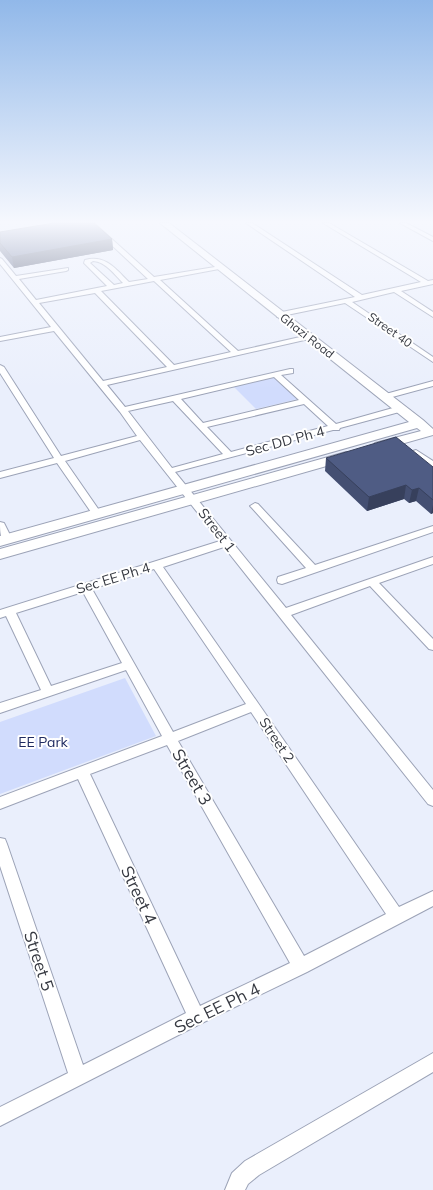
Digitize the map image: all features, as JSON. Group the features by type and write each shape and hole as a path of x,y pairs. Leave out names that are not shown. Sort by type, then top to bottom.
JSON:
{"street":[{"name":"Street 1","path":"15,279 123,410 142,437 226,543 284,613 433,800"},
{"path":"103,279 112,287"},
{"path":"121,279 127,284"},
{"path":"34,302 154,279 236,353"},
{"name":"Ghazi Road","path":"234,279 432,433"},
{"path":"332,279 361,298"},
{"path":"280,315 430,282"},
{"path":"96,290 172,368"},
{"path":"395,290 433,315"},
{"name":"Street 40","path":"346,301 433,360"},
{"path":"0,339 56,328"},
{"path":"101,384 309,337"},
{"path":"0,366 58,459 96,513"},
{"path":"123,410 290,371"},
{"path":"276,375 336,428"},
{"path":"385,397 433,383"},
{"path":"175,398 230,456"},
{"path":"201,426 305,401"},
{"name":"Sec DD Ph 4","path":"170,471 336,428 400,409"},
{"path":"0,554 419,423"},
{"path":"0,525 4,540 96,513 188,494 432,433"},
{"path":"0,475 142,437"},
{"path":"416,453 433,465"},
{"path":"255,506 313,569"},
{"path":"282,580 433,529"},
{"name":"Sec EE Ph 4","path":"4,612 226,543"},
{"path":"284,613 372,582 430,564"},
{"name":"Street 2","path":"156,565 254,706 396,916"},
{"path":"372,582 433,646"},
{"name":"Street 3","path":"86,587 170,739 302,966"},
{"path":"4,612 48,692"},
{"path":"0,708 128,665"},
{"path":"0,803 254,706"},
{"name":"Street 4","path":"82,772 196,1017"},
{"name":"Street 5","path":"0,844 78,1078"},
{"name":"Sec EE Ph 4","path":"0,1117 196,1017 302,966 433,898"},
{"path":"235,1190 235,1185 241,1176 252,1168 433,1062"}],"green space":[{"path":"275,377 298,399 256,409 234,387"},
{"name":"EE Park","path":"125,678 156,736 0,794 0,722"}],"building":[{"path":"396,437 433,467 433,500 419,488 412,490 406,485 369,497 326,458"}]}
